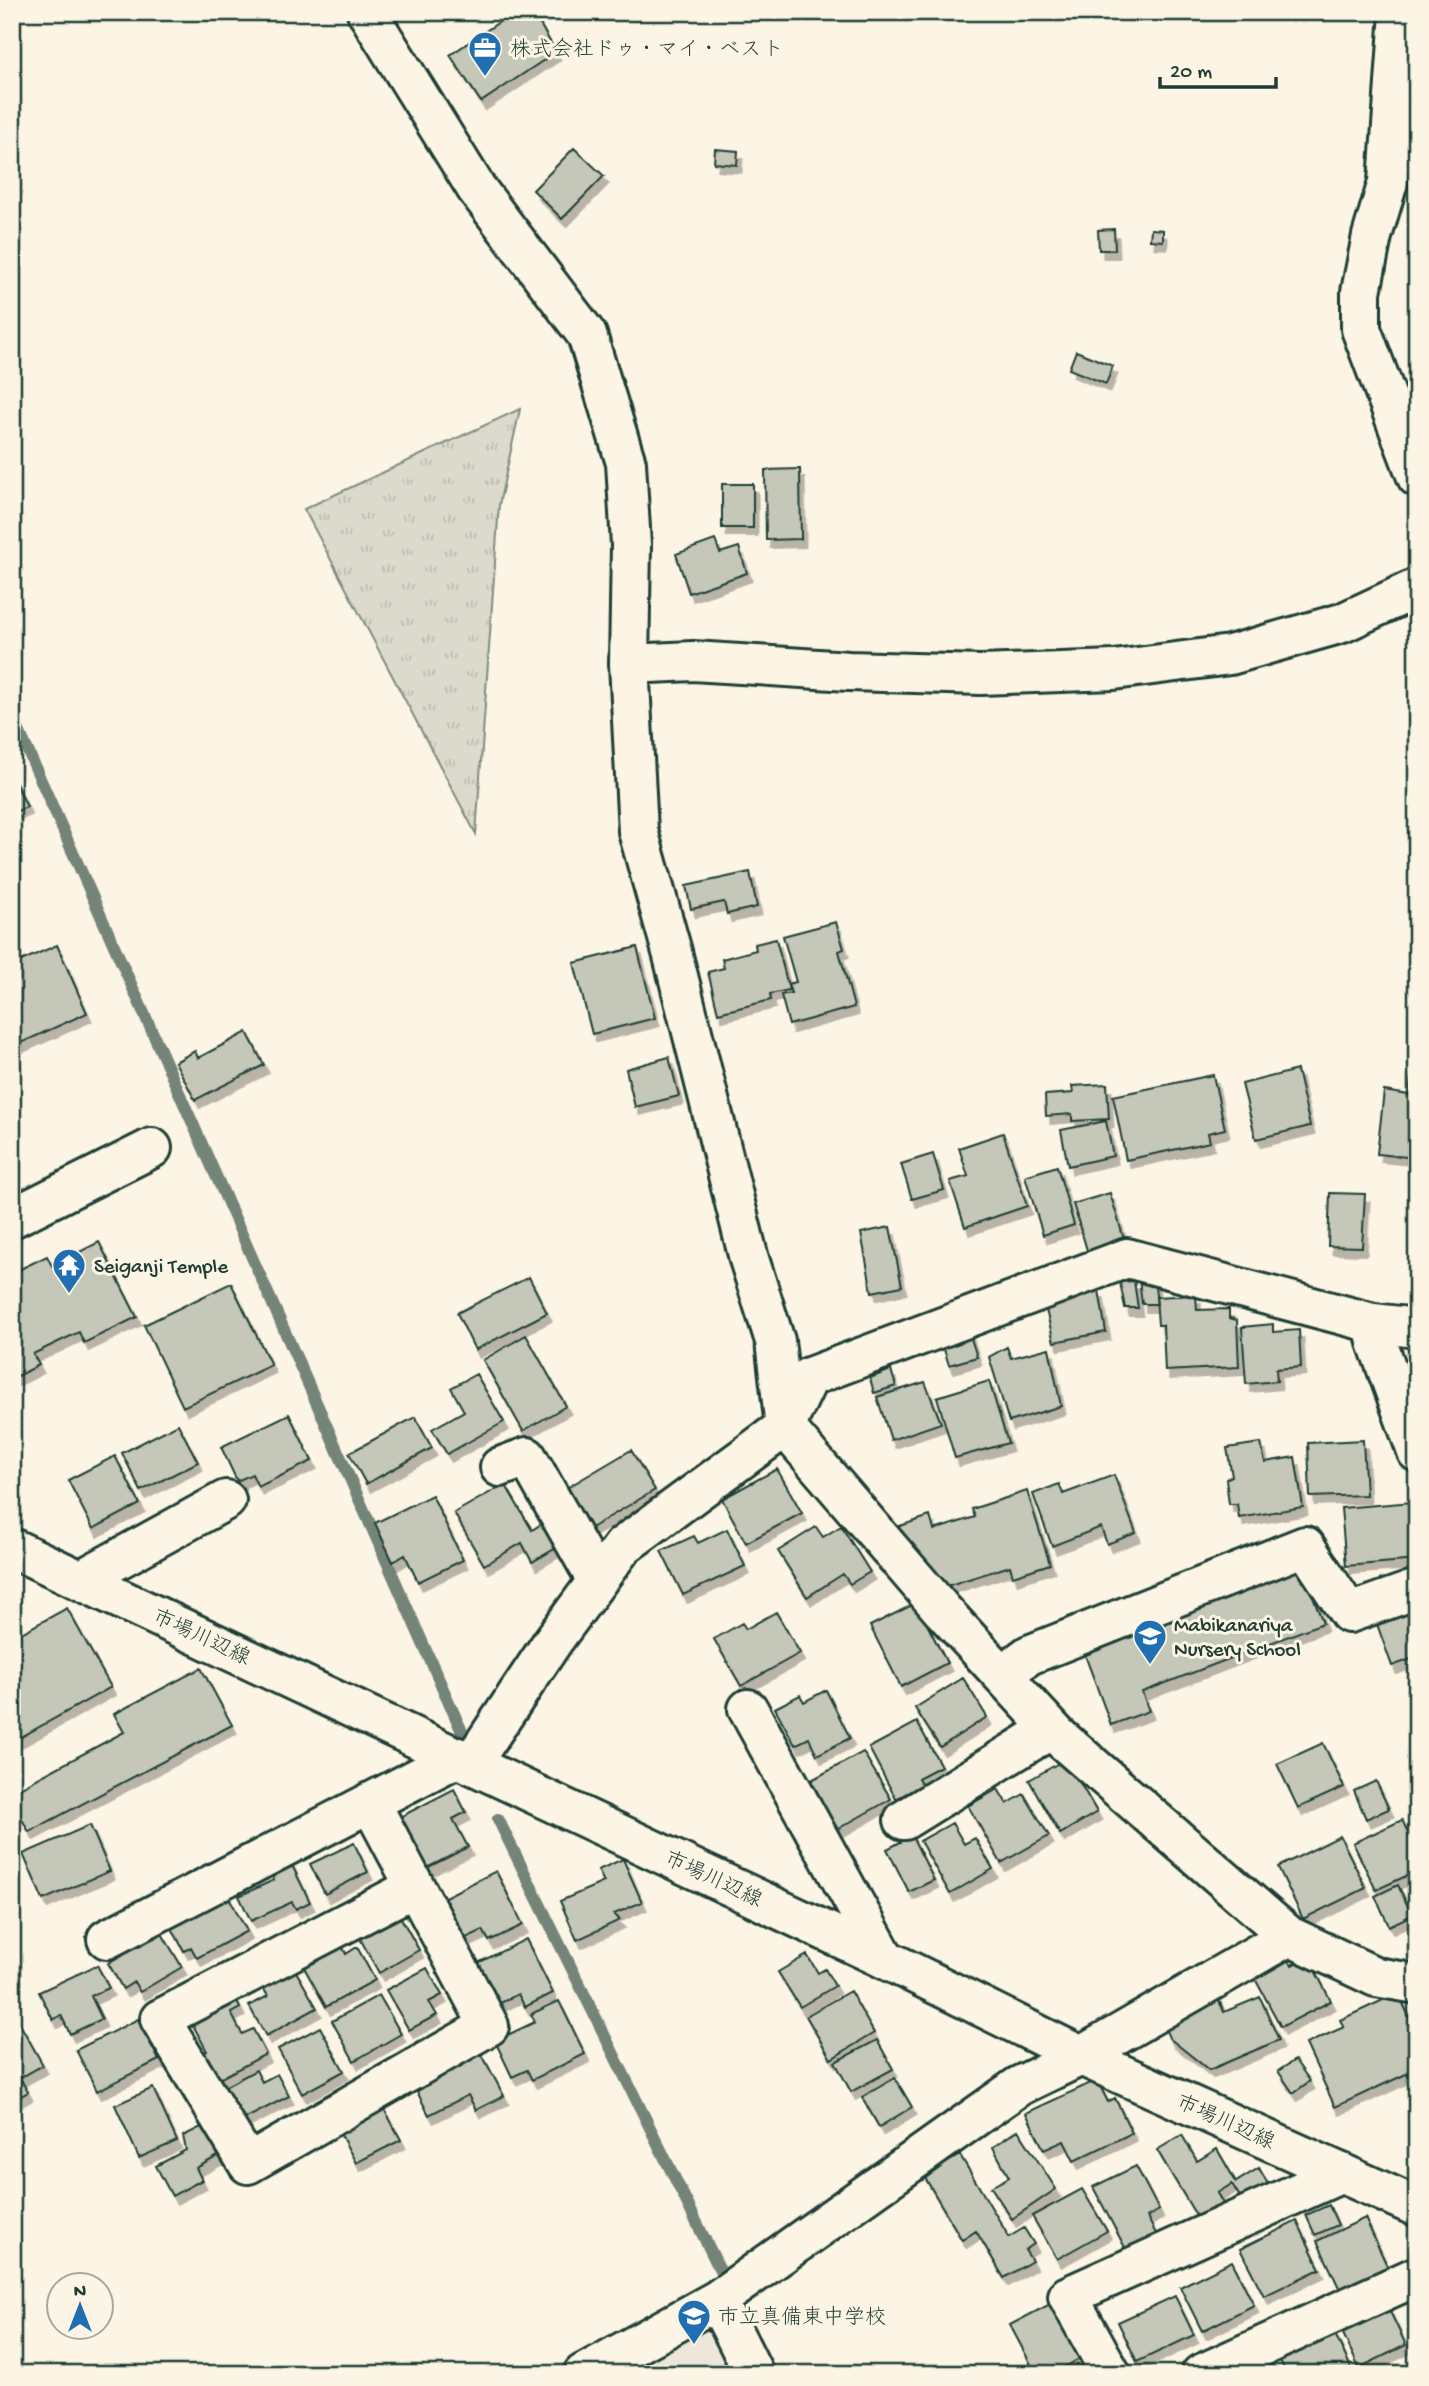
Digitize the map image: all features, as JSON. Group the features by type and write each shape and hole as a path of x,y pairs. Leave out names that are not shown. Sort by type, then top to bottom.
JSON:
{"street":[{"path":"367,12 476,188 587,335 626,463 631,545 629,664 638,831 672,952 749,1259 775,1340 785,1427 834,1487 1051,1729 1289,1936 1376,1977 1417,1984"},
{"path":"1400,12 1388,182 1372,236 1361,292 1361,329 1405,406 1417,477"},
{"path":"629,664 693,661 849,671 981,675 1114,670 1230,655 1342,623 1417,589"},
{"path":"12,1218 152,1148"},
{"path":"107,1939 370,1802 465,1760 623,1546 785,1427 809,1377 1127,1258 1373,1323 1417,1328"},
{"path":"1373,1323 1377,1342 1417,1452"},
{"path":"500,1467 527,1457 597,1581"},
{"path":"82,1579 226,1500"},
{"path":"1002,1675 1029,1655 1305,1546 1349,1613 1417,1589"},
{"name":"市場川辺線","path":"12,1548 885,1959 1081,2056 1417,2207"},
{"path":"748,1709 885,1959"},
{"path":"904,1820 1051,1729"},
{"path":"370,1802 489,2026 248,2164 160,2019 415,1887"},
{"path":"583,2374 717,2300 1019,2086 1081,2056 1289,1936"},
{"path":"1111,2374 1068,2296 1342,2173"},
{"path":"1201,2374 1417,2276"},
{"path":"717,2300 754,2374"}],"shaded area":[{"name":"市立真備東中学校","path":"713,2318 741,2374 609,2374"}],"green space":[{"path":"520,409 499,505 476,834 304,509"}],"building":[{"path":"514,12 533,12 556,52 481,102 450,55"},
{"path":"574,148 604,176 562,219 533,190"},
{"path":"715,149 738,151 737,165 714,163"},
{"path":"1114,229 1115,250 1099,250 1098,230"},
{"path":"1151,229 1163,230 1163,241 1150,240"},
{"path":"1076,351 1113,366 1106,384 1069,369"},
{"path":"800,469 801,539 766,540 765,470"},
{"path":"722,484 753,484 753,528 722,528"},
{"path":"715,540 720,553 739,547 747,573 689,593 676,554"},
{"path":"12,775 27,807 12,813"},
{"path":"750,872 757,907 727,914 724,902 691,909 686,886"},
{"path":"836,922 844,949 839,951 854,1007 789,1025 781,995 791,993 788,984 796,982 783,936"},
{"path":"776,939 789,990 770,994 771,1000 718,1013 708,972 724,968 722,959 756,950 755,944"},
{"path":"57,945 87,1013 12,1047 12,965"},
{"path":"637,947 655,1018 592,1034 574,963"},
{"path":"247,1032 264,1065 195,1100 175,1062 195,1051 198,1058"},
{"path":"669,1057 679,1096 635,1107 626,1069"},
{"path":"1412,1066 1417,1066 1417,1158 1377,1154 1384,1091 1409,1095"},
{"path":"1297,1070 1310,1126 1256,1139 1242,1084"},
{"path":"1213,1075 1225,1129 1208,1133 1210,1142 1126,1160 1113,1096"},
{"path":"1107,1084 1109,1119 1072,1121 1072,1114 1046,1116 1045,1095 1073,1093 1072,1086"},
{"path":"1106,1121 1113,1156 1068,1166 1061,1130"},
{"path":"1003,1133 1027,1206 965,1227 950,1181 968,1176 959,1148"},
{"path":"933,1154 944,1190 912,1199 901,1164"},
{"path":"1057,1166 1074,1225 1043,1235 1025,1176"},
{"path":"1110,1193 1127,1249 1090,1260 1073,1204"},
{"path":"1330,1193 1365,1194 1362,1247 1328,1246"},
{"path":"890,1227 902,1286 872,1292 861,1233"},
{"name":"Seiganji Temple","path":"99,1242 137,1317 84,1343 79,1332 33,1354 39,1365 12,1379 12,1342 16,1340 12,1333 12,1273 47,1256 52,1266"},
{"path":"529,1277 547,1313 475,1350 457,1313"},
{"path":"1154,1278 1157,1304 1142,1304 1139,1279"},
{"path":"1134,1281 1138,1308 1125,1308 1120,1282"},
{"path":"231,1283 271,1365 183,1407 144,1325"},
{"path":"1099,1290 1106,1332 1054,1342 1044,1302"},
{"path":"1196,1295 1197,1310 1229,1309 1229,1318 1237,1320 1239,1367 1165,1371 1163,1325 1158,1325 1156,1297"},
{"path":"1273,1324 1273,1332 1299,1330 1301,1367 1276,1369 1277,1381 1246,1384 1242,1327"},
{"path":"969,1332 977,1357 949,1365 941,1340"},
{"path":"526,1335 566,1406 523,1431 483,1360"},
{"path":"1007,1347 1011,1358 1049,1348 1061,1406 1009,1422 989,1357"},
{"path":"891,1370 896,1386 874,1393 870,1378"},
{"path":"476,1374 504,1422 447,1454 432,1429 464,1411 451,1388"},
{"path":"989,1381 1008,1443 955,1458 937,1397"},
{"path":"925,1382 941,1423 891,1440 877,1397"},
{"path":"289,1414 312,1461 258,1487 252,1474 237,1481 221,1447"},
{"path":"415,1417 432,1448 366,1484 349,1453"},
{"path":"178,1424 198,1462 141,1491 122,1453"},
{"path":"1363,1440 1366,1495 1310,1497 1308,1443"},
{"path":"1261,1443 1265,1462 1295,1457 1303,1507 1239,1518 1237,1504 1229,1504 1226,1479 1232,1476 1227,1448"},
{"path":"631,1450 655,1490 589,1529 565,1489"},
{"path":"115,1456 140,1504 93,1529 68,1480"},
{"path":"777,1469 802,1513 746,1543 722,1499"},
{"path":"1114,1475 1136,1533 1107,1544 1101,1527 1052,1546 1033,1494 1059,1484 1063,1494"},
{"path":"505,1484 532,1530 543,1523 556,1548 532,1562 522,1543 484,1565 454,1513"},
{"path":"1027,1491 1050,1564 1013,1576 1010,1566 940,1588 932,1566 911,1572 897,1527 930,1516 934,1530 975,1517 972,1509"},
{"path":"432,1495 463,1560 418,1582 405,1555 393,1562 375,1523"},
{"path":"1413,1502 1417,1560 1346,1566 1341,1508"},
{"path":"841,1526 870,1572 850,1584 843,1574 807,1597 778,1551 816,1527 823,1537"},
{"path":"727,1529 745,1566 683,1595 661,1551 694,1536 698,1543"},
{"name":"Mabikanariya Nursery School","path":"1298,1555 1323,1623 1142,1692 1149,1711 1111,1725 1079,1639"},
{"path":"1417,1596 1417,1657 1392,1666 1373,1613"},
{"path":"916,1603 947,1663 901,1687 870,1626"},
{"path":"67,1608 111,1687 12,1742 12,1638"},
{"path":"776,1612 800,1653 741,1686 714,1639 742,1623 746,1629"},
{"path":"201,1668 232,1725 29,1832 12,1801 12,1792 124,1732 114,1714"},
{"path":"963,1678 987,1717 940,1747 915,1708"},
{"path":"826,1690 850,1738 817,1755 809,1738 795,1745 775,1708 800,1695 804,1702"},
{"path":"917,1722 941,1766 918,1778 922,1785 896,1799 869,1748"},
{"path":"1323,1743 1344,1787 1298,1808 1277,1764"},
{"path":"863,1752 891,1799 836,1830 808,1782"},
{"path":"1066,1759 1097,1812 1060,1834 1029,1780"},
{"path":"1376,1781 1389,1809 1366,1819 1354,1791"},
{"path":"454,1789 466,1812 453,1819 468,1847 427,1868 400,1817"},
{"path":"998,1789 1007,1804 1024,1794 1049,1836 1001,1863 968,1806"},
{"path":"1402,1820 1417,1851 1417,1871 1376,1890 1353,1843"},
{"path":"952,1823 964,1844 975,1838 993,1869 950,1894 920,1841"},
{"path":"90,1825 110,1871 43,1900 23,1854"},
{"path":"912,1836 934,1880 909,1892 887,1849"},
{"path":"1340,1836 1366,1888 1303,1919 1278,1867"},
{"path":"354,1843 368,1872 325,1894 310,1864"},
{"path":"623,1859 642,1902 614,1914 620,1920 577,1940 560,1901 604,1882 598,1870"},
{"path":"290,1861 310,1902 296,1909 292,1902 251,1921 239,1896 274,1880 270,1871"},
{"path":"496,1871 523,1925 489,1941 483,1930 460,1941 439,1900"},
{"path":"1398,1885 1412,1915 1389,1926 1375,1896"},
{"path":"225,1890 247,1931 197,1958 191,1947 184,1951 172,1928 182,1922 178,1915"},
{"path":"397,1911 419,1950 379,1973 357,1933"},
{"path":"155,1922 182,1967 140,1992 134,1982 123,1989 108,1963 122,1955 117,1946"},
{"path":"526,1939 553,1993 525,2007 518,1994 493,2007 472,1966"},
{"path":"340,1942 346,1954 357,1947 375,1980 326,2007 301,1962"},
{"path":"807,1955 818,1973 825,1969 835,1986 800,2007 778,1972"},
{"path":"1308,1957 1331,2001 1281,2027 1253,1975 1285,1958 1292,1965"},
{"path":"97,1965 109,1988 91,1996 102,2019 70,2034 61,2015 53,2020 39,1992"},
{"path":"294,1968 317,2008 266,2036 249,2006 268,1996 262,1986"},
{"path":"427,1968 442,1995 429,2002 437,2015 409,2030 386,1990"},
{"path":"850,1991 874,2033 831,2059 806,2016"},
{"path":"232,1992 240,2008 231,2013 242,2034 253,2029 266,2054 208,2085 193,2058 207,2051 188,2016"},
{"path":"1398,1993 1417,2033 1417,2069 1335,2107 1306,2044 1344,2027 1340,2020"},
{"path":"1216,1994 1224,2012 1260,1997 1279,2040 1209,2070 1169,2038 1161,2017"},
{"path":"379,1995 401,2034 354,2061 332,2021"},
{"path":"559,2001 585,2054 532,2080 527,2070 512,2077 495,2041 535,2022 531,2014"},
{"path":"138,2019 159,2060 97,2091 76,2050"},
{"path":"20,2024 43,2065 20,2078 28,2092 12,2101 12,2028"},
{"path":"320,2027 344,2071 302,2094 278,2049"},
{"path":"877,2040 893,2069 851,2092 835,2062"},
{"path":"479,2049 504,2096 476,2110 468,2095 429,2115 413,2084"},
{"path":"1295,2060 1310,2081 1293,2093 1278,2071"},
{"path":"256,2070 262,2082 277,2074 289,2096 235,2124 217,2091"},
{"path":"895,2078 912,2107 879,2127 862,2097"},
{"path":"1097,2080 1108,2102 1115,2098 1132,2133 1074,2161 1064,2141 1044,2150 1026,2113"},
{"path":"153,2088 177,2141 139,2158 115,2105"},
{"path":"381,2103 401,2140 356,2163 337,2128"},
{"path":"207,2124 222,2154 196,2168 202,2180 172,2196 156,2166 186,2150 183,2136"},
{"path":"1018,2130 1056,2189 1012,2219 991,2187 1009,2177 993,2147"},
{"path":"1182,2135 1197,2161 1217,2149 1236,2182 1259,2168 1273,2193 1247,2208 1232,2184 1217,2193 1225,2207 1200,2222 1157,2150"},
{"path":"960,2155 1009,2237 1024,2228 1034,2244 1025,2250 1032,2261 1004,2278 976,2231 962,2240 924,2176"},
{"path":"1136,2166 1159,2210 1147,2217 1160,2241 1130,2257 1093,2187"},
{"path":"1082,2189 1107,2231 1057,2259 1032,2216"},
{"path":"1329,2205 1338,2225 1315,2235 1306,2215"},
{"path":"1365,2218 1390,2272 1342,2294 1317,2241"},
{"path":"1297,2221 1320,2269 1264,2296 1240,2249"},
{"path":"1232,2261 1254,2305 1202,2331 1180,2287"},
{"path":"1175,2296 1194,2335 1137,2362 1118,2322"},
{"path":"1385,2301 1406,2345 1359,2368 1338,2323"},
{"path":"1050,2304 1079,2359 1052,2374 1036,2374 1010,2325"},
{"path":"1334,2332 1352,2370 1344,2374 1287,2374 1279,2359"}],"waterway":[{"path":"12,715 463,1734"},
{"path":"498,1819 721,2272"}],"place":[{"name":"株式会社ドゥ・マイ・ベスト","path":"485,78"},
{"name":"Seiganji Temple","path":"69,1295"},
{"name":"Mabikanariya Nursery School","path":"1150,1666"},
{"name":"市立真備東中学校","path":"694,2346"}]}
